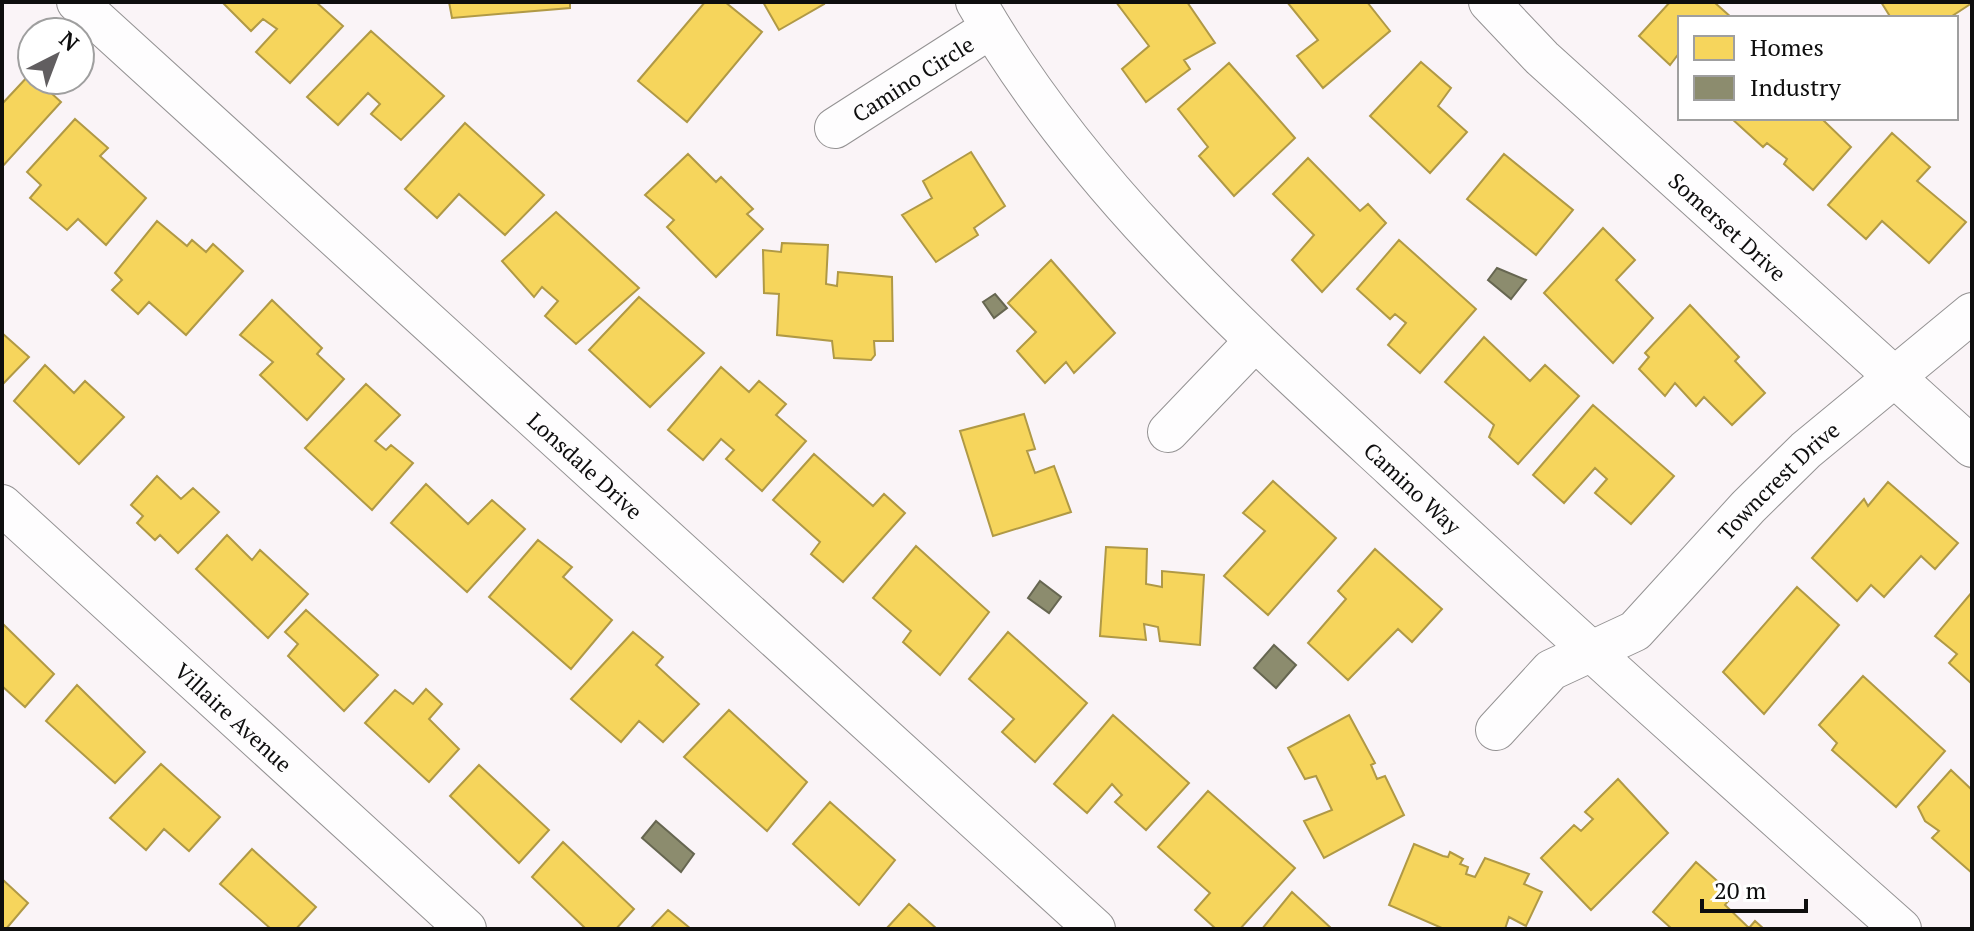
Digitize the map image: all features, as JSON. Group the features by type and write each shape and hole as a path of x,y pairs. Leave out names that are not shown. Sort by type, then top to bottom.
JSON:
{"street":[{"name":"Lonsdale Drive","path":"77,2 1095,929"},
{"name":"Somerset Drive","path":"1489,2 1542,58 1972,447"},
{"name":"Camino Circle","path":"835,128 984,15"},
{"name":"Camino Way","path":"984,15 1049,114 1185,272 1589,652 1900,929"},
{"name":"Towncrest Drive","path":"1496,730 1551,670 1635,631 1748,507 1796,460 1972,313"},
{"path":"1168,432 1255,341"},
{"name":"Villaire Avenue","path":"2,505 466,929"}],"building: Homes":[{"path":"222,2 316,2 343,26 290,83 256,52 277,29 263,19 251,31"},
{"path":"449,2 570,2 570,8 452,18"},
{"path":"705,2 725,2 762,32 687,122 638,81"},
{"path":"763,2 823,2 824,4 779,30"},
{"path":"1116,2 1187,2 1215,43 1184,60 1190,69 1146,102 1122,69 1149,46"},
{"path":"1287,2 1367,2 1390,31 1323,88 1297,56 1318,40"},
{"path":"1670,2 1714,2 1730,16 1678,16 1678,55 1670,65 1639,36"},
{"path":"1881,2 1972,2 1952,16 1890,16"},
{"path":"371,31 444,96 401,140 371,114 380,104 368,93 338,125 307,97"},
{"path":"1421,62 1451,88 1438,106 1467,132 1430,173 1370,116"},
{"path":"1229,63 1295,138 1234,196 1199,156 1208,147 1178,109"},
{"path":"16,89 16,96 54,96 61,102 2,167 2,104"},
{"path":"75,119 108,148 100,156 146,198 106,245 78,219 67,230 30,198 41,185 27,172"},
{"path":"1733,120 1823,120 1851,147 1813,190 1784,164 1787,159 1767,143 1763,147"},
{"path":"465,123 544,195 505,235 459,194 437,218 405,189"},
{"path":"1892,133 1930,167 1917,181 1966,222 1929,263 1882,221 1866,239 1828,205"},
{"path":"971,152 1005,206 974,228 978,235 936,262 902,215 932,198 923,181"},
{"path":"688,154 716,182 721,177 753,209 747,214 763,229 716,277 667,227 674,220 645,195"},
{"path":"1504,154 1573,210 1536,255 1467,199"},
{"path":"1308,158 1360,211 1368,204 1386,223 1322,292 1292,260 1314,235 1273,194"},
{"path":"556,212 639,288 576,344 545,316 558,301 542,287 534,297 502,261"},
{"path":"157,221 187,246 192,240 206,252 213,244 243,271 186,335 149,302 138,314 112,290 122,280 115,273"},
{"path":"1603,228 1635,260 1616,280 1653,318 1613,363 1544,293"},
{"path":"1399,240 1476,309 1420,373 1388,345 1406,323 1395,314 1390,319 1357,289"},
{"path":"782,243 828,245 826,284 837,286 838,272 892,277 893,341 874,341 875,355 871,360 834,358 832,341 777,335 779,294 764,293 763,250 781,252"},
{"path":"1051,260 1115,333 1074,373 1066,362 1045,383 1017,351 1036,332 1008,303"},
{"path":"639,297 704,353 650,407 589,350"},
{"path":"272,300 322,348 317,354 344,379 307,420 260,375 273,362 240,335"},
{"path":"1690,305 1739,357 1735,361 1765,393 1732,425 1704,397 1696,406 1675,383 1665,396 1639,369 1649,357 1645,353"},
{"path":"2,333 29,357 2,385"},
{"path":"1484,337 1530,381 1545,365 1579,396 1518,464 1489,437 1494,425 1445,382"},
{"path":"45,365 74,393 85,381 124,417 79,464 14,401"},
{"path":"721,367 749,392 759,381 786,404 776,415 806,441 762,491 726,459 734,450 721,439 703,460 668,430"},
{"path":"366,384 400,415 375,441 386,450 391,445 413,463 372,510 305,448"},
{"path":"1593,405 1674,476 1631,524 1595,493 1607,479 1595,468 1564,503 1533,475"},
{"path":"1024,414 1035,449 1027,451 1035,473 1054,466 1071,512 993,536 960,431"},
{"path":"814,454 873,506 884,494 905,513 843,582 811,554 820,542 773,500"},
{"path":"157,476 181,499 193,488 219,512 178,553 160,535 155,540 137,523 143,516 131,505"},
{"path":"1273,481 1336,538 1268,615 1224,576 1265,531 1243,513"},
{"path":"1888,482 1958,543 1935,569 1921,556 1884,597 1871,585 1857,601 1812,558 1864,499 1868,506"},
{"path":"426,484 468,524 492,500 525,529 467,592 391,523"},
{"path":"227,535 252,560 260,550 308,594 268,638 196,569"},
{"path":"538,540 572,567 563,577 612,620 571,669 489,597"},
{"path":"916,546 989,612 940,675 903,642 911,631 873,598"},
{"path":"1106,547 1147,549 1146,584 1162,587 1162,571 1204,575 1200,645 1160,641 1158,627 1144,624 1146,640 1100,636"},
{"path":"1375,549 1442,609 1412,642 1398,629 1348,680 1308,643 1346,599 1338,591"},
{"path":"1797,587 1839,625 1764,714 1723,672"},
{"path":"1972,592 1972,684 1949,663 1957,654 1935,636"},
{"path":"306,610 378,675 344,711 288,656 298,644 285,632"},
{"path":"2,623 54,674 25,707 2,686"},
{"path":"633,632 663,657 656,665 699,704 663,742 639,721 621,742 571,699"},
{"path":"1008,632 1087,703 1035,762 1002,732 1014,719 969,679"},
{"path":"1863,676 1945,751 1896,807 1832,750 1837,743 1819,725"},
{"path":"77,685 145,752 115,783 46,721"},
{"path":"426,689 442,704 429,719 459,749 429,782 365,723 395,690 413,704"},
{"path":"729,710 807,782 767,831 684,757"},
{"path":"1113,715 1189,783 1146,830 1115,802 1122,795 1112,784 1087,813 1054,784"},
{"path":"1349,715 1375,763 1371,765 1377,779 1385,776 1404,815 1324,858 1304,821 1332,810 1316,776 1305,779 1288,748"},
{"path":"161,764 220,817 189,851 164,829 146,850 110,818"},
{"path":"479,765 549,830 519,863 450,796"},
{"path":"1951,770 1972,790 1972,873 1932,838 1939,831 1925,821 1918,807"},
{"path":"1618,779 1668,833 1591,910 1541,858 1574,825 1581,831 1593,819 1585,812"},
{"path":"1208,791 1295,868 1240,929 1216,929 1195,910 1210,893 1158,847"},
{"path":"830,802 895,860 859,905 793,844"},
{"path":"563,842 634,909 616,929 586,929 532,877"},
{"path":"1414,844 1443,856 1448,857 1450,852 1463,859 1460,864 1468,867 1466,874 1475,877 1485,858 1529,874 1524,884 1542,892 1526,926 1509,917 1505,929 1444,929 1389,905"},
{"path":"252,849 316,907 296,929 271,929 220,884"},
{"path":"1696,862 1733,895 1725,905 1749,928 1755,921 1764,929 1672,929 1653,912"},
{"path":"2,879 28,903 6,929 2,929"},
{"path":"1292,892 1332,929 1262,929"},
{"path":"909,904 937,929 886,929"},
{"path":"668,910 691,929 650,929"}],"building: Industry":[{"path":"1497,268 1526,280 1511,299 1488,280"},
{"path":"995,294 1007,308 994,318 983,302"},
{"path":"1040,581 1061,597 1049,613 1028,598"},
{"path":"1274,645 1296,665 1276,688 1254,668"},
{"path":"656,821 694,854 681,872 642,838"}]}
